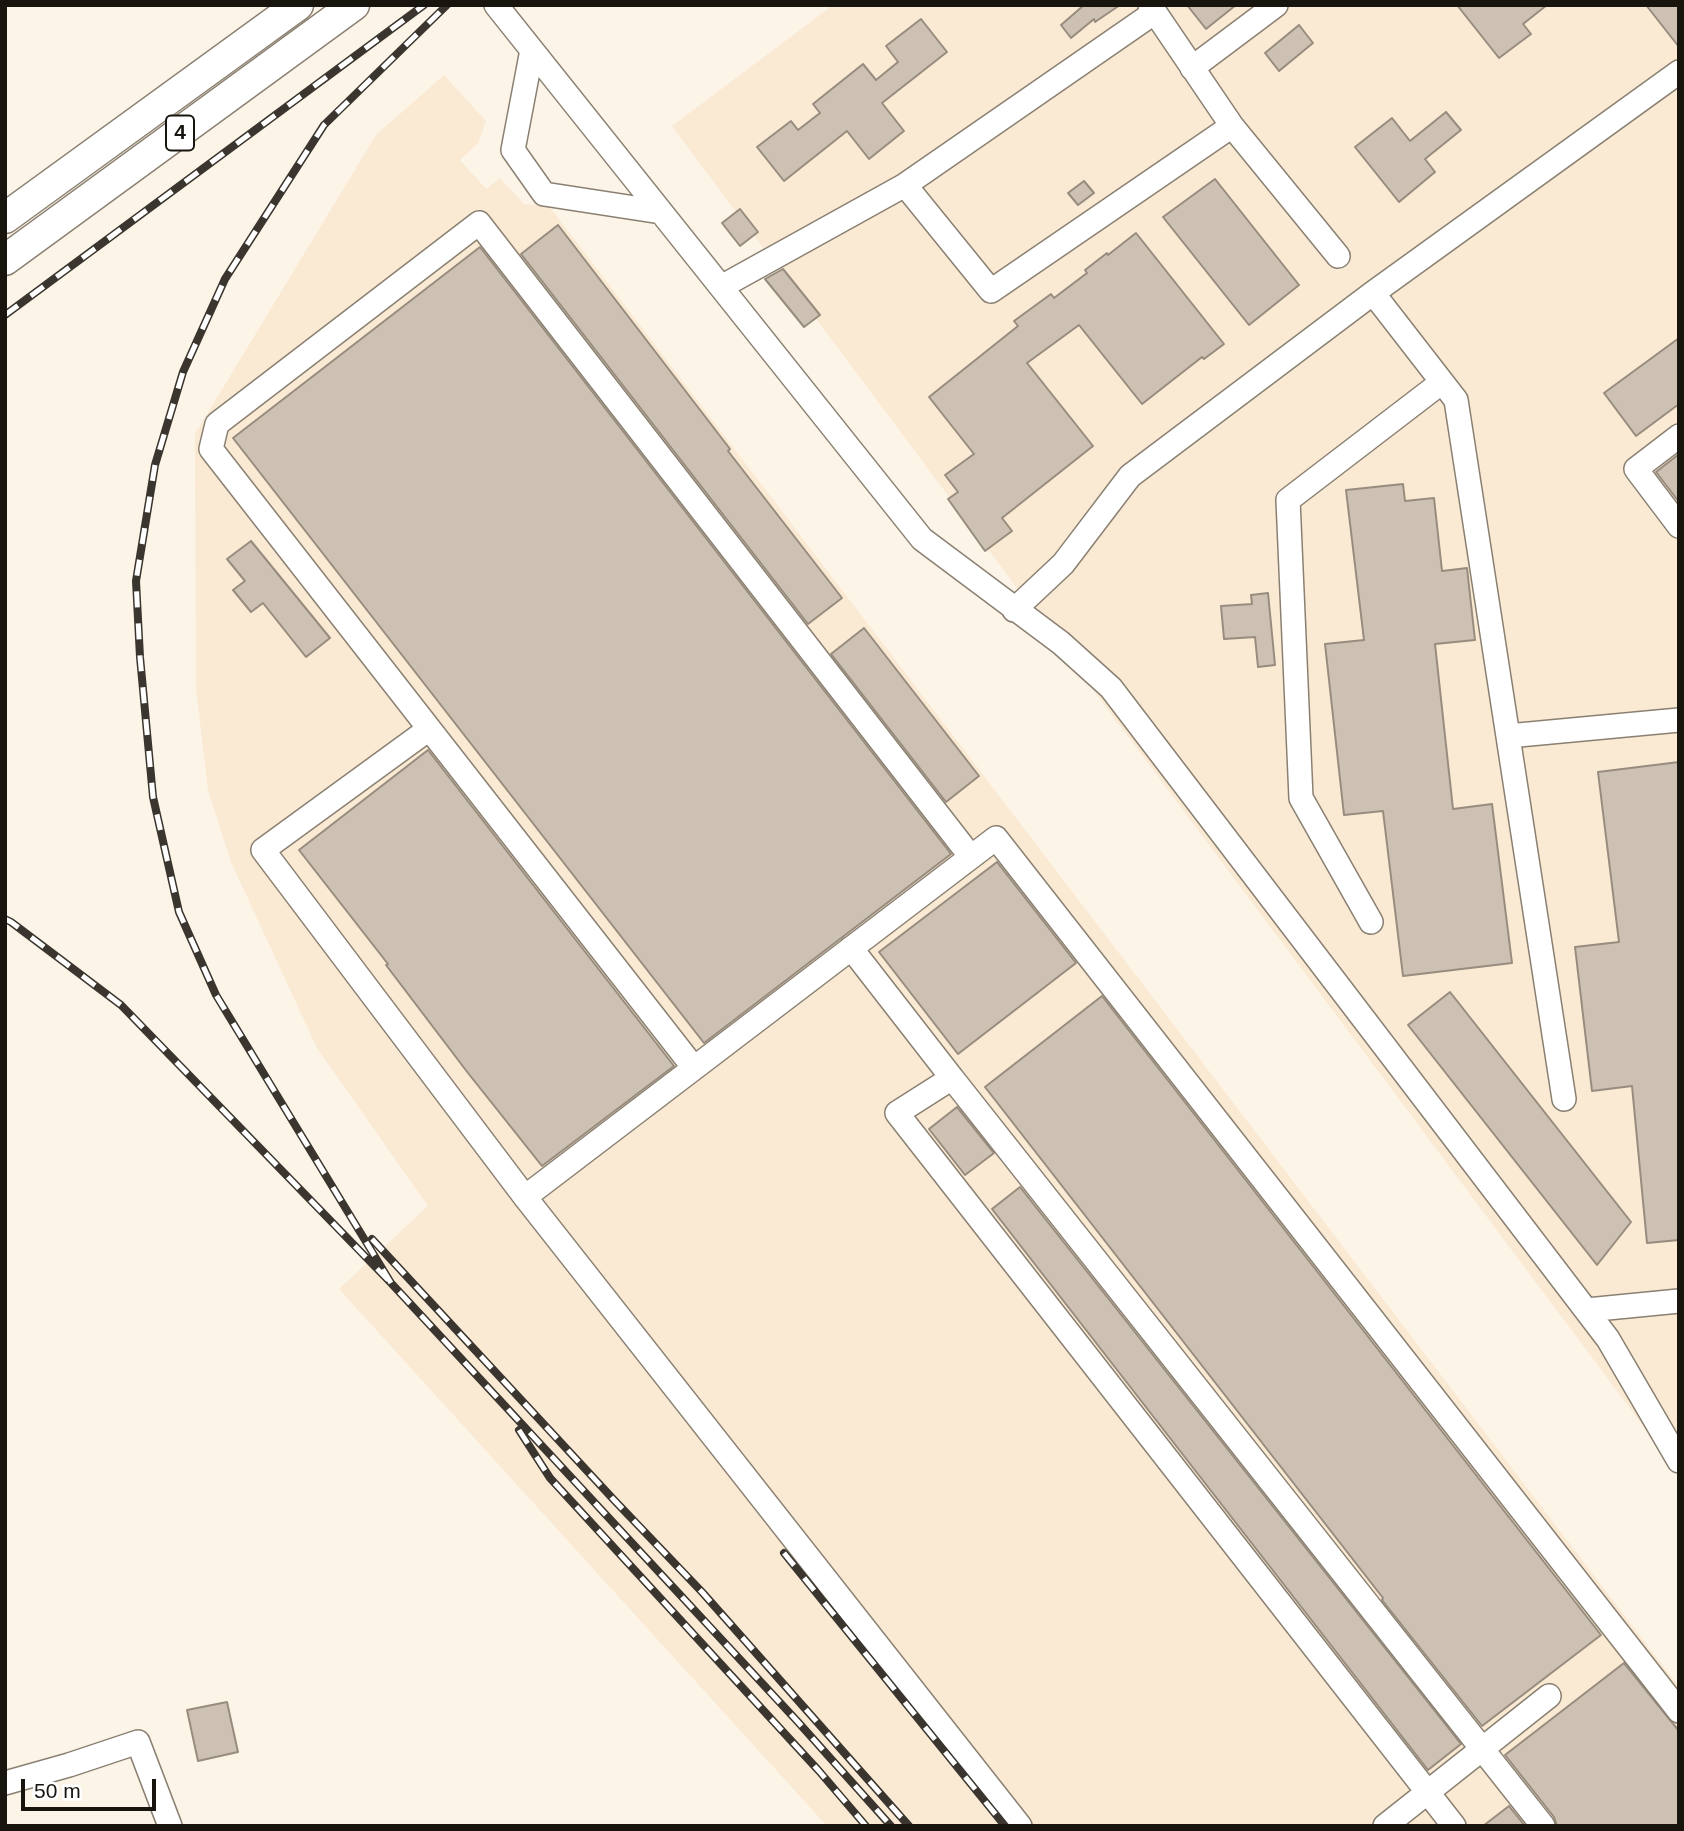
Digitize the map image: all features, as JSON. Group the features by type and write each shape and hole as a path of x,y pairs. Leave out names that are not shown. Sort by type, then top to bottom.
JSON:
{"main road":[{"name":"4","path":"5,218 298,5"},
{"name":"4","path":"5,260 354,5"}],"street":[{"path":"496,5 922,539 1061,643 1111,688 1587,1310 1608,1339 1679,1461"},
{"path":"1192,68 1276,5"},
{"path":"721,287 905,185 1153,9 1232,126 1338,256"},
{"path":"532,50 513,150 544,194 661,212"},
{"path":"1014,610 1063,564 1130,476 1373,293 1679,72"},
{"path":"905,185 991,291 1232,126"},
{"path":"694,1068 211,449 217,424 479,223 971,857"},
{"path":"1373,293 1456,400 1564,1099"},
{"path":"1371,922 1301,798 1288,500 1442,382"},
{"path":"1679,436 1636,469 1679,526"},
{"path":"1508,736 1679,720"},
{"path":"429,729 263,850 526,1197 1020,1826"},
{"path":"526,1197 996,838 1679,1711"},
{"path":"851,948 1543,1826"},
{"path":"952,1078 897,1113 1454,1826"},
{"path":"1587,1310 1679,1301"},
{"path":"1385,1826 1549,1696"},
{"path":"5,1783 138,1742 170,1826"}],"shaded area":[{"path":"833,5 1679,5 1679,1474 672,126"},
{"path":"444,75 486,121 478,143 460,160 486,189 500,178 524,204 549,206 1679,1687 1679,1826 827,1826 339,1289 428,1206 317,1048 231,862 208,790 196,688 195,434 376,135"}],"building":[{"path":"1084,5 1120,5 1095,22 1094,19 1071,38 1061,25"},
{"path":"1187,5 1236,5 1206,29"},
{"path":"1457,5 1547,5 1523,24 1531,34 1499,58"},
{"path":"1646,5 1679,5 1679,47"},
{"path":"921,19 947,52 882,103 904,131 869,159 847,131 784,181 757,147 791,121 798,130 820,113 813,104 863,64 876,80 898,62 886,46"},
{"path":"1299,25 1313,43 1279,71 1265,53"},
{"path":"1446,112 1461,130 1425,159 1435,172 1399,202 1355,147 1392,118 1410,141"},
{"path":"1215,179 1299,285 1249,325 1163,217"},
{"path":"1084,181 1094,193 1078,205 1068,193"},
{"path":"740,209 758,232 740,246 722,223"},
{"path":"558,225 842,598 808,624 521,254"},
{"path":"1136,233 1224,344 1204,359 1202,357 1142,404 1079,325 1027,363 1093,446 1002,518 1012,531 985,551 948,499 958,492 945,475 974,454 929,397 1018,326 1014,321 1051,294 1054,298 1087,273 1085,270"},
{"path":"480,247 951,854 704,1043 233,438"},
{"path":"783,269 820,315 804,327 765,279"},
{"path":"1679,338 1679,404 1636,436 1604,393"},
{"path":"1679,454 1679,502 1656,472"},
{"path":"1403,484 1405,501 1434,498 1442,571 1467,568 1475,640 1435,644 1453,809 1492,804 1512,963 1403,976 1383,811 1344,815 1325,644 1364,640 1346,490"},
{"path":"251,541 330,638 306,657 263,603 251,612 233,590 245,581 227,559"},
{"path":"1268,593 1275,665 1258,667 1255,637 1224,639 1221,606 1252,604 1251,595"},
{"path":"864,628 979,776 946,802 831,654"},
{"path":"428,750 674,1066 542,1166 299,850"},
{"path":"1679,762 1679,1240 1647,1243 1632,1086 1592,1091 1575,947 1619,942 1598,772"},
{"path":"997,862 1076,963 958,1054 879,952"},
{"path":"1450,992 1631,1222 1597,1265 1408,1025"},
{"path":"1102,996 1601,1635 1482,1726 985,1087"},
{"path":"957,1107 994,1153 965,1175 929,1129"},
{"path":"1020,1187 1461,1744 1428,1770 992,1209"},
{"path":"1624,1663 1679,1731 1679,1826 1557,1826 1554,1817 1505,1755"},
{"path":"227,1702 238,1752 198,1761 187,1710"},
{"path":"1509,1806 1525,1826 1483,1826"}],"railway":[{"path":"5,315 424,5"},
{"path":"391,1283 216,995 179,912 153,797 136,581 155,465 183,372 225,279 324,125 447,5"},
{"path":"5,919 121,1005 391,1283 891,1826"},
{"path":"372,1239 702,1592 909,1826"},
{"path":"519,1430 550,1478 819,1771 866,1826"},
{"path":"784,1553 1005,1826"}]}
